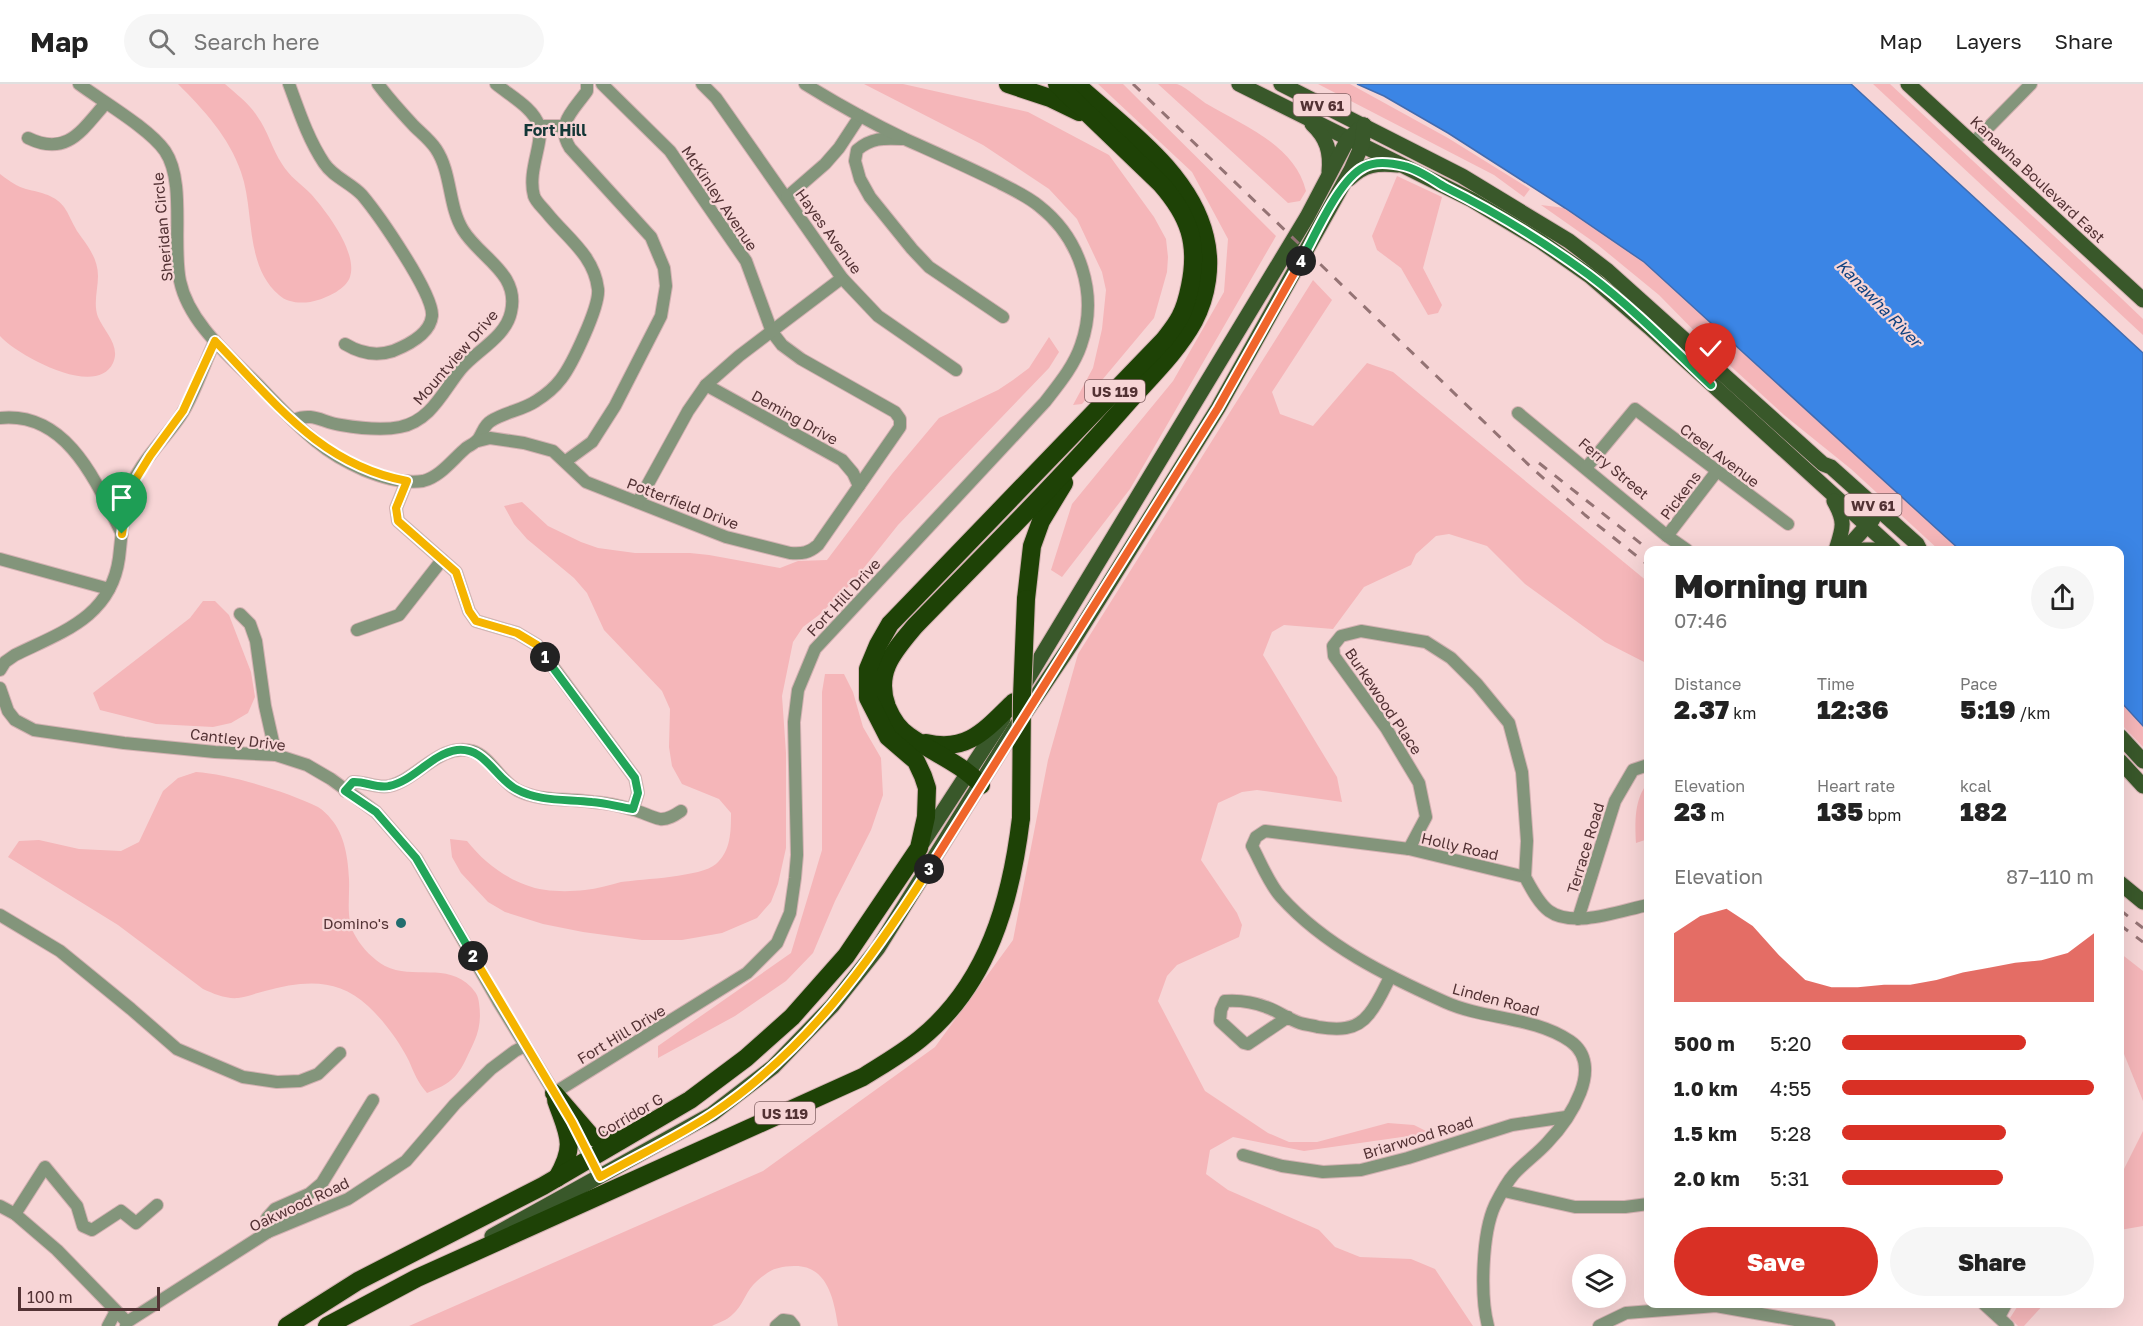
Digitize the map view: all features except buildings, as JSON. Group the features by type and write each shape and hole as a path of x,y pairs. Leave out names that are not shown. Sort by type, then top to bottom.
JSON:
{"highway":[{"name":"US 119","path":"327,1326 417,1278 863,1077 920,1039 954,1006 979,968 1006,902 1016,862 1022,818 1022,697 1026,599 1032,546 1041,521 1078,458 1170,354 1193,323 1206,290 1205,235 1189,196 1167,166 1106,121 1008,84"},
{"path":"1057,84 1106,121"},
{"path":"1076,84 1106,121"},
{"name":"US 119","path":"919,848 927,805 927,788 923,776 916,761 888,737 868,698 868,669 878,645 890,624 1164,340 1181,316 1193,269 1194,246 1187,222 1176,202 1106,121 1082,84"},
{"path":"972,779 899,728 891,717 885,701 882,685 885,669 894,650 915,626 1078,458"},
{"path":"918,742 945,746 966,742 984,732 1014,702"},
{"path":"875,714 893,734 907,745 972,779"},
{"name":"Corridor G","path":"287,1326 358,1281 557,1178 690,1100 746,1058 792,1017 846,956 919,848"},
{"path":"554,1093 598,1141 614,1140 639,1130"},
{"path":"554,1093 569,1140 569,1155 557,1178"}],"main road":[{"name":"WV 61","path":"1239,84 1472,200 1540,241 1590,276 1649,327 1830,493 1910,546"},
{"name":"WV 61","path":"1281,84 1462,176 1569,241 1608,271 1823,464 1831,467 1849,482 1918,546"},
{"name":"Kanawha Boulevard East","path":"1908,84 2143,300"},
{"path":"1304,117 1328,144 1330,161 1328,178"},
{"path":"417,1278 712,1114 773,1067 832,1006 878,948 1014,702 1328,178 1355,142 1364,125"},
{"path":"1343,186 1355,142"},
{"path":"919,848 972,779 1014,731 1072,643 1218,408 1343,186 1364,167 1374,164 1406,166"},
{"name":"WV 61","path":"1823,464 1828,474 1872,521 1891,546"},
{"path":"1830,493 1843,519 1843,532 1838,546"},
{"path":"1849,546 1872,521"},
{"path":"2124,740 2143,761"},
{"path":"2124,765 2143,786"},
{"path":"2124,886 2143,902"}],"street":[{"name":"Sheridan Circle","path":"79,84 105,104 126,116 164,150 172,166 176,188 177,258 180,283 194,314 215,341 318,443 364,470 407,481 424,480 438,473 467,447 478,441 483,429 490,421 536,402 561,379 590,325 599,291 592,268 579,247 534,198 531,171 539,139 539,126"},
{"path":"289,84 308,136 325,165 360,194 423,286 430,304 432,317 419,338 391,352 374,354 358,352 345,344"},
{"name":"Mountview Drive","path":"293,420 303,416 312,416 338,425 373,428 400,427 422,418 439,400 461,369 508,324 511,313 513,301 507,278 462,229 444,162 434,146 378,84"},
{"path":"496,84 531,113 539,126 563,126"},
{"path":"566,462 592,442 615,406 661,316 666,286 664,268 651,237 564,139 563,126 587,91 587,84"},
{"name":"McKinley Avenue","path":"602,84 670,151 746,261 772,332 782,345 801,359 895,412 900,419 900,426"},
{"name":"Hayes Avenue","path":"702,84 716,98 766,173 787,197 842,278 878,316 956,370"},
{"name":"Fort Hill Drive","path":"554,1093 747,973 777,943 790,914 797,855 795,711 798,690 815,649 1045,402 1064,378 1078,353 1085,331 1088,297 1082,267 1070,242 1053,219 1038,205 961,163 860,116 805,84"},
{"path":"1973,143 2031,84"},
{"path":"28,138 52,146 66,143 78,135 105,104"},
{"path":"787,197 825,164 839,148 860,116"},
{"path":"906,139 880,138 867,141 857,150 855,161 860,179 870,197 929,267 1002,317"},
{"path":"839,148 857,150"},
{"path":"638,502 688,411 706,385 739,356 842,278"},
{"path":"0,670 5,662 15,655 81,622 94,612 109,589 117,570 126,508 134,482 183,411 215,341"},
{"name":"Deming Drive","path":"706,385 842,460 853,473 859,486"},
{"name":"Creel Avenue","path":"1586,468 1635,409 1788,524"},
{"name":"Ferry Street","path":"1518,413 1681,546"},
{"path":"0,418 10,417 38,423 63,438 89,469 122,534"},
{"name":"Potterfield Drive","path":"478,441 490,438 525,443 553,451 586,482 726,537 801,554 818,545 900,426"},
{"name":"Pickens","path":"1667,536 1716,471"},
{"path":"407,481 396,508 398,521 456,572 469,611 476,621 517,633 537,645 635,778 638,793 633,809"},
{"path":"0,559 109,589"},
{"path":"357,630 399,615 442,560"},
{"path":"240,615 250,624 256,641 265,706 276,755"},
{"name":"Burkewood Place","path":"1409,849 1426,817 1419,783 1386,728 1334,656 1333,646 1341,636 1360,631 1426,642 1451,658 1477,684 1509,723 1522,772 1526,810 1525,877"},
{"name":"Cantley Drive","path":"0,688 8,711 15,720 34,730 124,743 214,752 276,755 307,765 331,779 376,812 416,858 554,1093 600,1177"},
{"path":"345,791 353,782 387,787 404,780 443,755 458,750 472,751 486,760 501,778 516,789 536,797 593,802 633,809 662,819 681,811"},
{"name":"Terrace Road","path":"1578,919 1615,801 1633,770 1644,766"},
{"name":"Holly Road","path":"1252,846 1256,837 1265,831 1409,849 1525,877"},
{"name":"Linden Road","path":"1252,846 1280,896 1326,937 1390,977 1455,1007 1539,1026 1558,1033 1573,1043 1586,1062 1585,1077 1578,1099 1546,1144 1513,1175 1496,1205 1487,1229 1484,1295 1488,1326"},
{"path":"1525,877 1549,911 1564,917 1578,919 1605,916 1644,906"},
{"path":"1,920 60,951 132,1008 177,1049 243,1077 277,1082 300,1081 318,1074 340,1053"},
{"path":"1288,1017 1248,1044 1220,1022 1225,1001 1236,1000 1264,1006 1288,1017 1300,1024 1335,1030 1352,1027 1369,1014 1390,977"},
{"name":"Oakwood Road","path":"126,1324 268,1232 348,1199 406,1161 462,1097 491,1069 525,1046"},
{"path":"268,1232 267,1218 275,1209 309,1194 322,1183 373,1100"},
{"name":"Briarwood Road","path":"1243,1155 1282,1166 1323,1172 1361,1170 1408,1158 1512,1125 1566,1117"},
{"path":"15,1214 45,1167 77,1206 83,1226 92,1230 121,1211 136,1223 157,1205"},
{"path":"1504,1191 1575,1207 1625,1208 1644,1204"},
{"path":"0,1206 15,1214 57,1250 126,1324"},
{"path":"1599,1326 1626,1313 1690,1308"},
{"path":"1727,1308 1829,1326"},
{"path":"1988,1308 2003,1321"},
{"path":"108,1326 116,1311"},
{"path":"776,1326 787,1320 794,1326"}],"shaded area":[{"path":"178,84 225,84 254,111 285,168 317,201 345,244 351,267 350,277 341,289 318,300 297,302 283,298 268,283 255,253 245,187 236,159 215,125"},
{"path":"864,84 903,84 1028,112 1109,155 1154,217 1166,239 1168,257 1167,272 1154,318 1082,404 1073,405 1093,368 1102,329 1106,290 1102,272 1077,219 1049,189 983,145"},
{"path":"1098,84 1123,84 1276,236 1130,489 1062,577 1051,570 1072,504 1173,381 1224,292 1228,239 1192,172"},
{"path":"1158,84 1176,84 1183,87 1280,149 1300,175 1306,191 1300,201 1288,203"},
{"path":"1318,84 1350,84 1448,138 1530,189 1524,197 1494,175"},
{"path":"1873,84 1890,84 2121,298 2143,319 2143,335"},
{"path":"0,174 20,187 45,194 60,202 91,252 98,269 96,302 98,317 115,351 113,363 104,373 91,377 56,370 22,353 0,336"},
{"path":"1397,176 1442,197 1423,268 1442,305 1438,313 1428,315 1401,268 1377,250 1372,236"},
{"path":"1541,205 1565,208 1644,262 1956,546 1935,546 1851,469 1784,415 1713,350 1659,295 1598,245"},
{"path":"1313,280 1332,300 1272,392 1280,414 1313,426 1367,363 1393,372 1644,579 1644,662 1605,642 1525,584 1487,546 1449,534 1436,536 1416,554 1411,565 1364,587 1333,629 1284,625 1272,632 1263,655 1337,777 1342,802 1257,790 1242,792 1218,803 1201,860 1237,913 1242,925 1239,937 1177,965 1167,976 1158,1001 1205,1091 1268,1133 1289,1142 1317,1142 1388,1123 1414,1125 1430,1133 1304,1151 1233,1137 1210,1150 1206,1174 1228,1190 1319,1230 1335,1247 1360,1257 1411,1259 1435,1269 1473,1326 838,1326 831,1295 821,1277 805,1267 794,1266 774,1269 766,1274 753,1285 732,1315 712,1326 409,1326 763,1171 935,1047 1013,940 1048,760 1078,654"},
{"path":"1049,337 1059,352 1049,368 898,525 851,584 803,627 793,642 782,696 786,753 786,848 778,884 771,902 757,918 722,933 682,940 642,940 543,924 505,912 488,902 461,873 452,857 450,839 467,841 493,867 517,882 540,889 571,891 594,889 621,882 685,875 709,868 716,864 725,853 731,827 731,813 719,799 682,784 672,766 669,747 670,709 662,691 604,630 587,593 574,578 527,539 514,524 504,506 522,502 548,526 598,548 635,553 709,555 780,568 798,561 827,560 892,474 939,418 998,390 1013,380 1029,368"},
{"path":"203,601 215,601 229,615 251,672 255,697 248,713 231,723 213,727 156,724 100,710 93,693 190,618"},
{"path":"825,674 844,674 853,692 863,727 881,758 883,795 871,830 835,901 813,953 786,981 735,1016 658,1058 658,1046 791,953 822,850 822,692"},
{"path":"2124,705 2143,726 2143,747 2124,727"},
{"path":"196,772 225,776 258,785 291,795 322,810 336,825 343,840 349,871 350,923 365,949 385,966 407,972 451,975 462,979 473,989 479,1000 479,1028 465,1061 452,1080 427,1093 416,1078 401,1046 385,1025 368,1006 344,990 332,986 306,984 238,998 211,993 118,925 8,857 19,841 39,840 79,849 121,851 139,842 163,791 178,778"},
{"path":"1643,789 1644,840 1636,843 1638,803"},
{"path":"2124,956 2143,971 2143,1101 2124,1054"},
{"path":"2143,1131 2143,1226 2124,1229 2124,1169"},
{"path":"2016,1308 2040,1308 2024,1326 2018,1326 2010,1318"}],"water":[{"name":"Kanawha River","path":"1357,84 1851,84 2143,353 2143,726 2124,705 2124,546 1956,546 1644,262 1448,133 1384,96"}],"railway":[{"path":"1133,84 1532,468 1585,515 1644,562"},
{"path":"1539,463 1644,546"},
{"path":"2124,913 2143,928"},
{"path":"2124,928 2143,942"}],"place":[{"name":"Domino's","path":"401,923"}],"district":[{"name":"Fort Hill","path":"555,130"}],"route":[{"path":"122,534 126,508 134,482 183,411 215,341 318,443 364,470 388,478 407,481 396,508 398,521 456,572 469,611 476,621 502,627 537,645 635,778 638,793 633,809 593,802 536,797 516,789 501,778 486,760 472,751 458,750 443,755 404,780 387,787 353,782 345,791 376,812 416,858 498,1001 572,1122 600,1177 712,1114 773,1067 832,1006 878,948 1218,408 1343,186 1355,173 1374,164 1406,166 1472,200 1540,241 1590,276 1711,385"}]}
